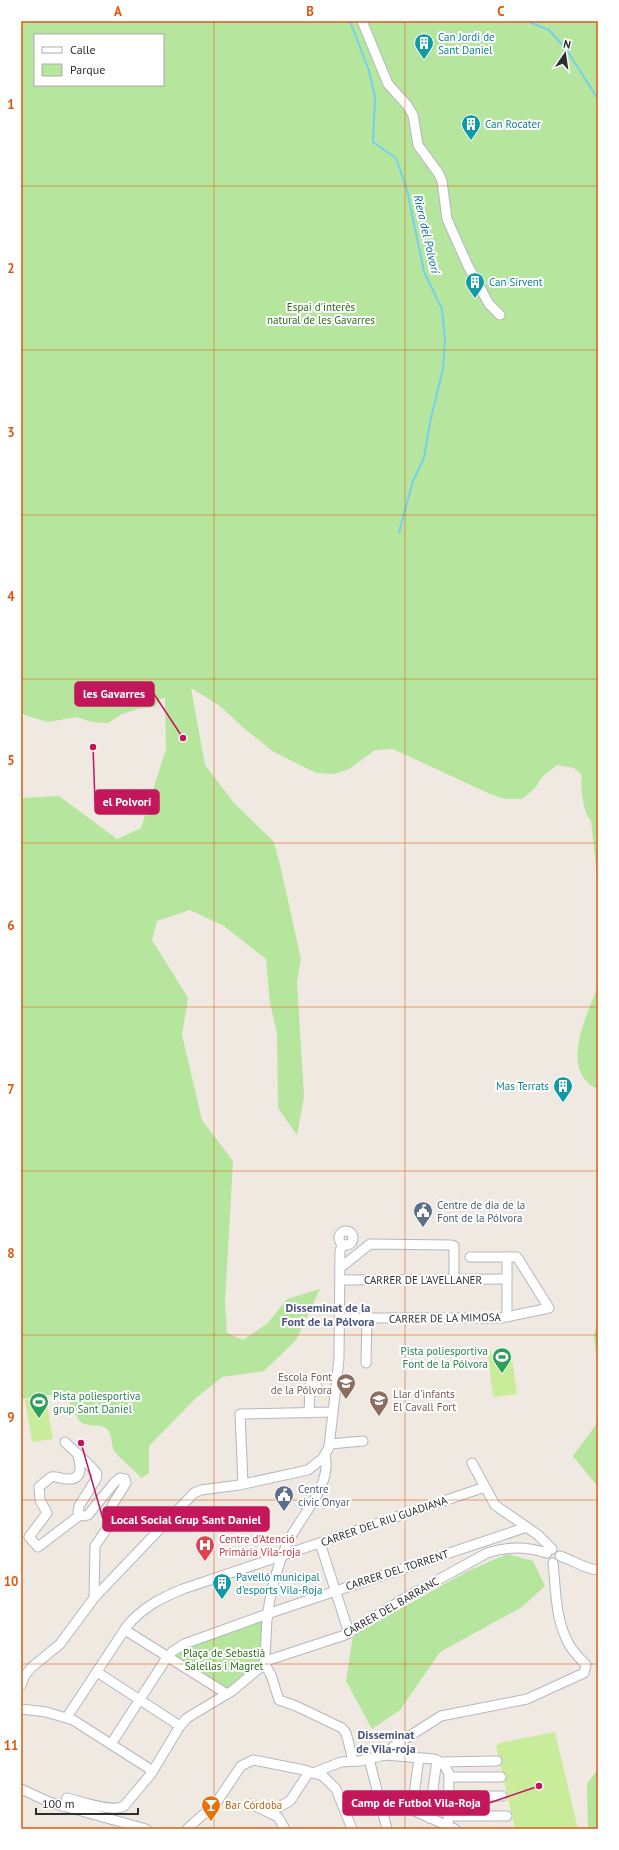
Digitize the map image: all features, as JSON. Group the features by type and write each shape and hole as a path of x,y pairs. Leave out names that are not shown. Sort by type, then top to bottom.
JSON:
{"street":[{"path":"362,21 388,84 407,105 413,115 418,144 439,174 442,181 447,219 468,266 489,304 500,315"},
{"path":"340,1268 370,1244 451,1245 454,1246 454,1279"},
{"path":"21,1685 25,1675 32,1667 64,1640 94,1598 194,1493 201,1490 243,1484 308,1470 316,1465 325,1456 330,1444 339,1359 340,1250 342,1245"},
{"path":"470,1257 507,1257 507,1316"},
{"name":"CARRER DE LA MIMOSA","path":"340,1318 367,1319 507,1316 549,1308 517,1257 507,1257"},
{"name":"CARRER DE L'AVELLANER","path":"340,1280 507,1279"},
{"path":"366,1363 367,1319"},
{"path":"309,1413 310,1386 317,1386"},
{"path":"243,1484 240,1414 333,1412"},
{"path":"330,1444 363,1441"},
{"path":"65,1442 78,1456 89,1463 97,1474 96,1479 79,1506 78,1513 80,1515"},
{"path":"78,1456 82,1467 80,1472 74,1478 67,1479 51,1477 38,1488 40,1500 47,1513 29,1537 38,1547 80,1515 88,1515 114,1482 120,1478 125,1479 125,1487 113,1504 108,1528 95,1546 94,1598"},
{"path":"325,1456 327,1463 318,1494 290,1537 283,1555 268,1615 264,1663 271,1675 279,1700 296,1706 342,1728 346,1733 353,1760"},
{"path":"472,1463 495,1505 538,1535 550,1551"},
{"name":"CARRER DEL RIU GUADIANA","path":"68,1718 125,1630 142,1610 162,1598 283,1555 485,1487"},
{"name":"CARRER DEL TORRENT","path":"111,1744 167,1657 175,1649 188,1641 527,1527"},
{"path":"320,1543 349,1633"},
{"name":"CARRER DEL BARRANC","path":"64,1807 67,1798 109,1808 120,1808 151,1774 180,1726 187,1718 228,1694 269,1660 349,1633 405,1598 487,1553 502,1549 517,1548 550,1551"},
{"path":"550,1551 557,1550 560,1556 571,1559 589,1569 598,1570"},
{"path":"385,1755 394,1746 441,1716 527,1700 584,1673 586,1664 570,1646 564,1632 556,1600 553,1563 548,1559 550,1551"},
{"path":"553,1563 557,1562 560,1556"},
{"path":"125,1630 228,1694"},
{"path":"97,1672 180,1726"},
{"path":"21,1709 46,1712 68,1718 111,1744 151,1774"},
{"path":"269,1812 290,1801 314,1773 341,1762 369,1759 385,1755 439,1761 497,1761"},
{"path":"412,1810 418,1758"},
{"path":"369,1759 387,1829"},
{"path":"187,1829 216,1803 238,1768 244,1763 253,1760 314,1773 336,1789 352,1829"},
{"path":"439,1761 447,1769 450,1777 449,1816 452,1828"},
{"path":"429,1818 439,1761"},
{"path":"450,1777 500,1777"},
{"path":"21,1790 44,1801 146,1829"},
{"path":"449,1796 502,1796"},
{"path":"251,1804 278,1817 285,1829"},
{"path":"403,1806 452,1828"},
{"path":"449,1816 507,1816"}],"green space":[{"name":"Espai d'interès natural de les Gavarres","path":"21,21 598,21 598,885 591,821 586,812 581,786 582,775 574,768 557,765 544,775 534,789 522,799 505,799 490,794 393,749 375,750 349,769 334,774 316,773 274,752 246,730 220,706 191,688 205,765 234,803 274,842 301,959 297,982 304,1097 297,1135 278,1108 277,1033 270,1003 266,959 224,926 190,910 157,921 152,940 188,998 182,1035 202,1120 233,1161 225,1302 227,1333 243,1340 268,1323 287,1299 320,1289 296,1340 264,1371 222,1377 196,1398 149,1446 149,1473 141,1478 115,1452 111,1435 107,1429 101,1426 81,1422 63,1393 21,1399 21,798 59,796 117,839 141,828 166,749 165,698 160,699 155,707 138,709 122,714 108,723 92,722 77,717 48,722 27,716 21,712"},
{"path":"598,986 598,1089 586,1081 580,1069 578,1056 579,1042 583,1027"},
{"path":"598,1318 598,1371 594,1336"},
{"name":"Pista poliesportiva Font de la Pólvora","path":"511,1351 517,1394 493,1397 488,1354"},
{"name":"Pista poliesportiva grup Sant Daniel","path":"45,1396 53,1439 32,1442 25,1400"},
{"path":"598,1419 598,1487 573,1456 595,1426"},
{"path":"507,1554 533,1561 545,1586 522,1607 440,1652 400,1710 372,1729 346,1681 353,1635 468,1571"},
{"name":"Plaça de Sebastià Salellas i Magret","path":"267,1616 262,1662 226,1693 168,1657 177,1649"},
{"path":"555,1732 578,1829 515,1829 496,1746 499,1743"},
{"path":"598,1769 598,1829 588,1829 587,1784"}],"waterway":[{"name":"Riera del Polvorí","path":"350,21 369,71 375,97 373,142 396,158 407,190 424,272 442,309 445,340 443,369 430,422 424,458 413,481 399,532"},
{"path":"527,21 549,30 566,49 598,99"}],"place":[{"name":"Can Jordi de Sant Daniel","path":"424,60"},
{"name":"Can Rocater","path":"471,141"},
{"name":"Can Sirvent","path":"475,299"},
{"name":"les Gavarres","path":"183,738"},
{"name":"el Polvorí","path":"93,747"},
{"name":"Mas Terrats","path":"563,1103"},
{"name":"Centre de dia de la Font de la Pólvora","path":"423,1228"},
{"name":"Pista poliesportiva Font de la Pólvora","path":"502,1374"},
{"name":"Escola Font de la Pólvora","path":"346,1400"},
{"name":"Llar d'infants El Cavall Fort","path":"379,1417"},
{"name":"Pista poliesportiva grup Sant Daniel","path":"39,1419"},
{"name":"Local Social Grup Sant Daniel","path":"81,1443"},
{"name":"Centre cívic Onyar","path":"284,1512"},
{"name":"Centre d'Atenció Primària Vila-roja","path":"205,1562"},
{"name":"Pavelló municipal d'esports Vila-Roja","path":"222,1600"},
{"name":"Camp de Futbol Vila-Roja","path":"539,1786"},
{"name":"Bar Córdoba","path":"211,1822"}],"district":[{"name":"Disseminat de la Font de la Pólvora","path":"328,1314"},
{"name":"Disseminat de Vila-roja","path":"386,1741"}]}
